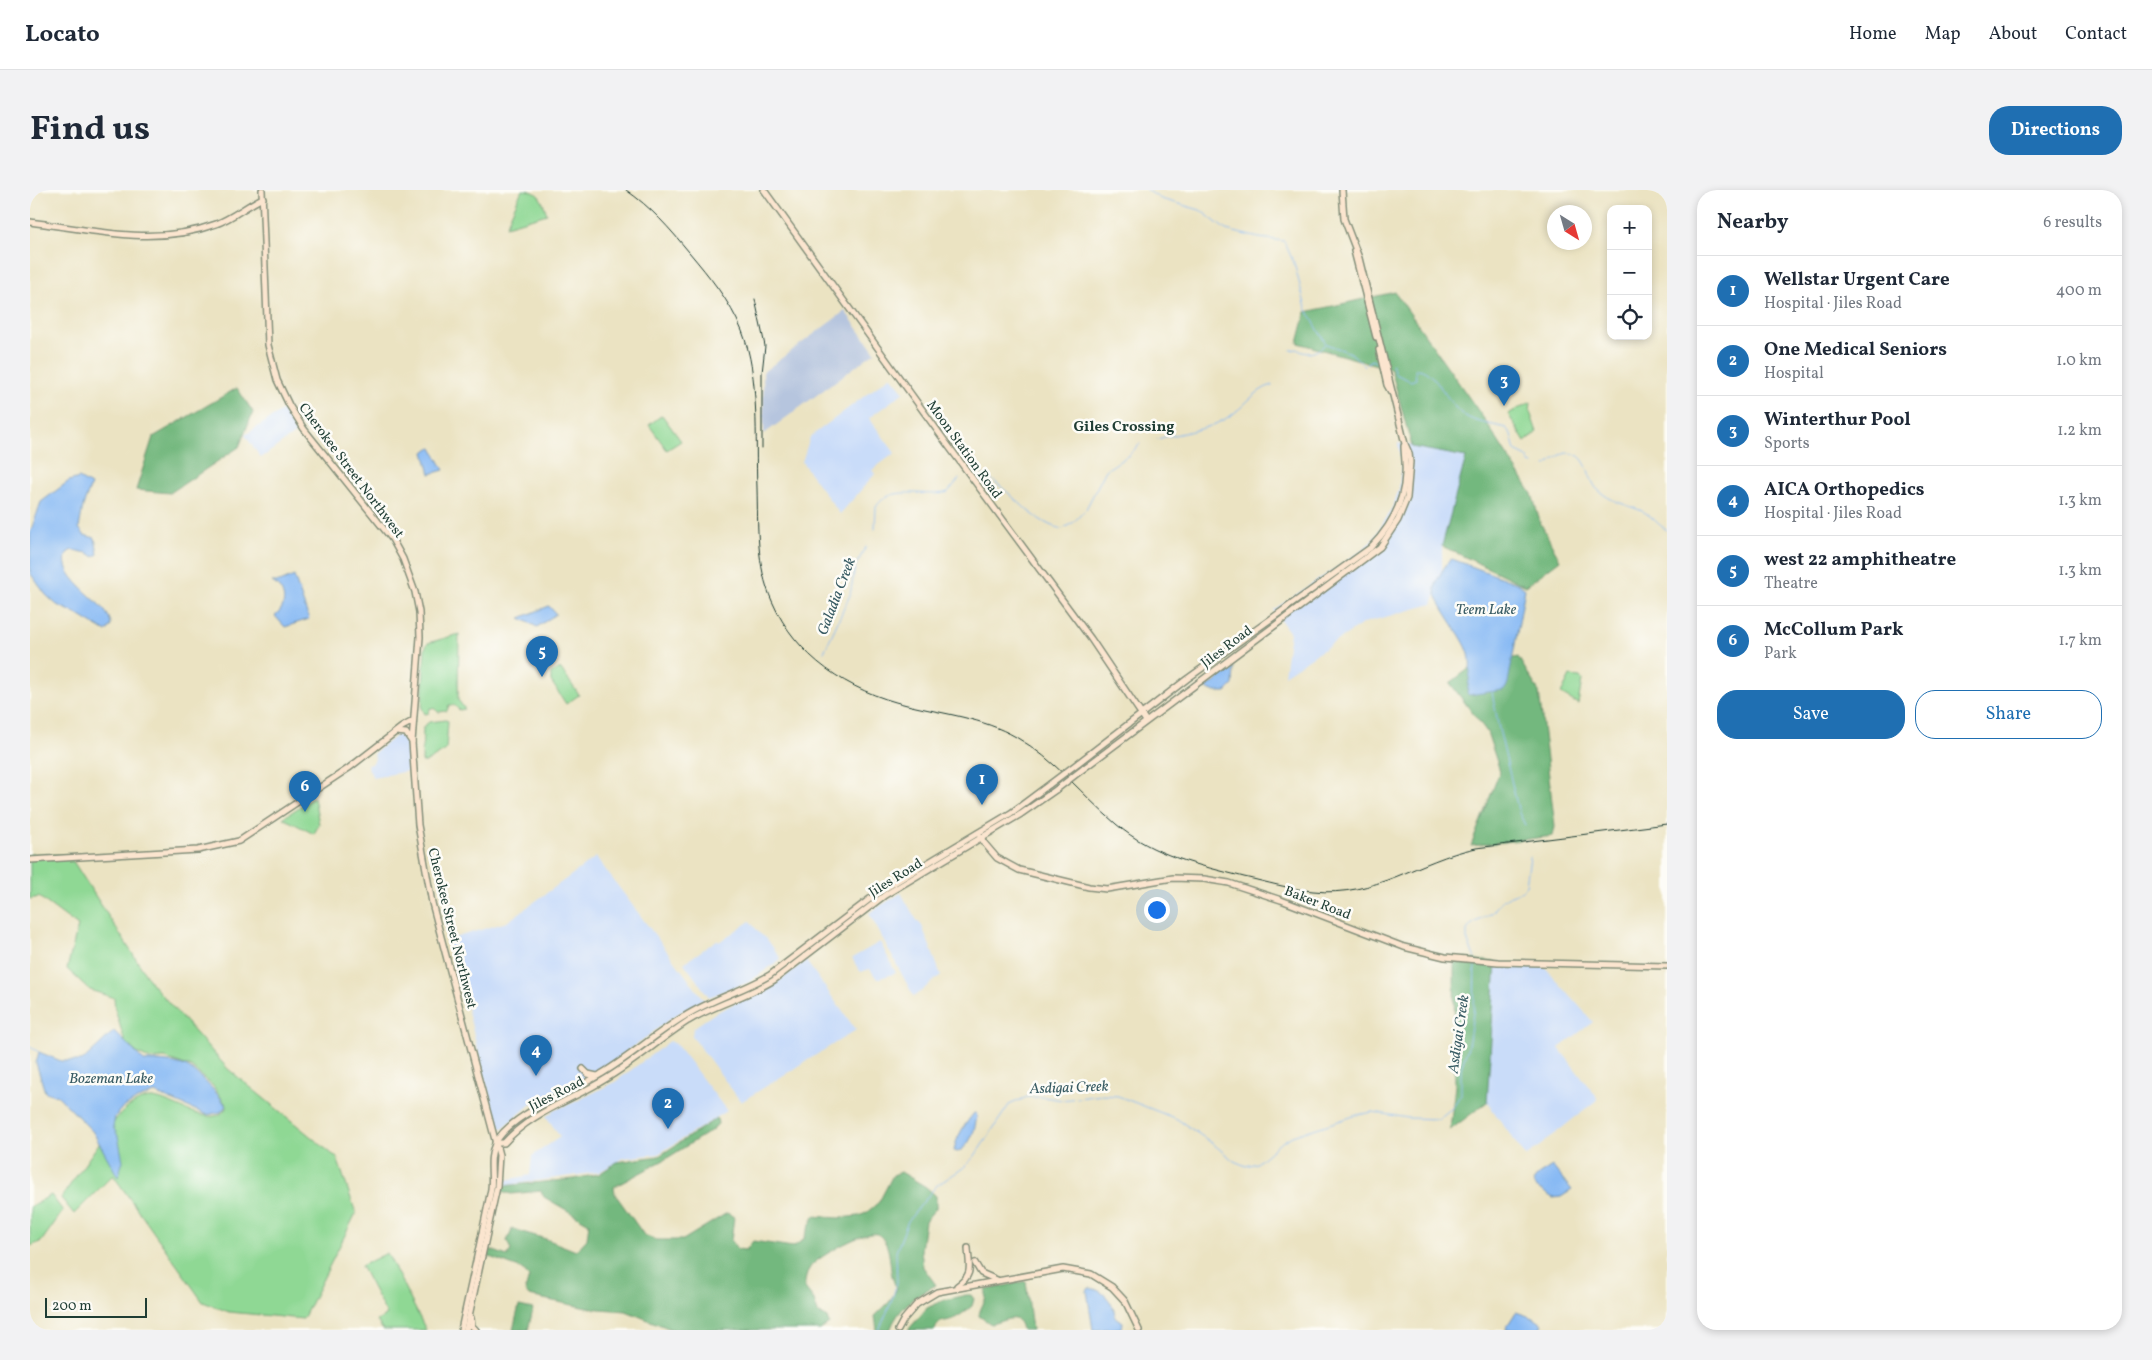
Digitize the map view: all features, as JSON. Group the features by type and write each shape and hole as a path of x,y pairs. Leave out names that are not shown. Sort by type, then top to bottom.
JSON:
{"street":[{"name":"Cherokee Street Northwest","path":"262,190 267,324 272,366 284,397 294,414 313,441 384,528 400,553 416,598 420,628 412,742 416,815 430,896 499,1155 497,1187 466,1330"},
{"name":"Moon Station Road","path":"764,190 947,444 1091,639 1146,721"},
{"name":"Jiles Road","path":"495,1143 504,1143 520,1126 536,1115 570,1099 616,1072 688,1021 755,991 774,980 885,895 980,835 1020,806 1187,678 1364,553 1376,542 1393,517 1401,498 1405,474 1404,444 1392,395 1384,374 1353,243 1344,219 1342,190"},
{"path":"30,222 119,236 151,236 195,230 217,224 263,198"},
{"name":"Jiles Road","path":"495,1143 506,1131 537,1107 600,1075 684,1016 753,985 770,975 878,892 1021,814 1285,616 1358,565 1380,547 1398,520 1406,498 1410,462 1409,453 1404,444"},
{"path":"30,860 198,850 239,841 349,768 395,732 413,722"},
{"path":"395,732 406,733 412,742"},
{"name":"Baker Road","path":"980,835 997,858 1007,865 1020,870 1089,887 1107,888 1173,878 1204,879 1229,883 1281,900 1404,947 1445,958 1498,962 1667,966"},
{"path":"582,1069 592,1076 600,1075"},
{"path":"493,1132 506,1131"},
{"name":"Cherokee Street Northwest","path":"459,1330 487,1209 491,1185 492,1151 495,1143"},
{"path":"955,1288 966,1280 970,1274 968,1248"},
{"path":"975,1263 981,1273 998,1280"},
{"path":"898,1330 907,1315 923,1300 937,1292 1059,1270 1072,1270 1091,1274 1104,1281 1120,1295 1139,1330"},
{"path":"469,1315 472,1326 476,1330"}],"shaded area":[{"path":"845,311 875,352 764,434 763,372"},
{"path":"891,376 904,392 869,418 895,453 872,470 875,474 840,514 802,462 810,437"},
{"path":"285,409 298,429 297,432 261,458 245,435"},
{"path":"1398,443 1467,457 1442,546 1442,579 1432,604 1364,623 1284,675 1290,633 1273,610 1361,551 1374,538 1392,508 1399,489 1401,466"},
{"path":"397,735 407,740 407,771 373,778 367,765 372,764 375,759 374,753"},
{"path":"596,857 704,1000 676,1015 617,1059 581,1081 531,1104 503,1128 497,1127 461,983 447,940 507,922"},
{"path":"901,893 922,926 941,975 914,997 869,913"},
{"path":"750,921 759,933 767,939 781,959 749,982 709,997 684,963 717,940 719,942"},
{"path":"880,942 896,973 877,979 870,969 860,972 852,958"},
{"path":"806,961 856,1030 741,1102 692,1036 693,1028 715,1013 773,985"},
{"path":"1496,962 1544,966 1593,1022 1559,1048 1598,1099 1526,1157 1487,1102"},
{"path":"670,1041 676,1044 727,1111 658,1154 624,1158 599,1172 506,1185 506,1180 530,1175 532,1156 560,1137 546,1116 552,1113 552,1111 615,1082"}],"green space":[{"path":"522,190 528,190 539,196 547,214 506,226"},
{"path":"1395,292 1484,419 1532,494 1540,522 1560,560 1526,586 1442,546 1466,457 1412,447 1391,369 1298,343 1306,312"},
{"path":"237,388 253,412 239,447 170,493 136,490 153,437"},
{"path":"1531,402 1530,412 1537,432 1525,442 1508,414"},
{"path":"662,415 681,441 667,450 649,425"},
{"path":"459,634 458,700 465,709 459,710 454,705 449,705 447,711 438,712 430,708 429,713 425,714 422,708 425,648 428,643"},
{"path":"1518,657 1539,692 1555,827 1553,836 1471,846 1500,771 1487,732 1450,683 1470,668 1492,682 1499,662"},
{"path":"561,669 579,695 566,704 551,681 551,673"},
{"path":"1570,676 1580,677 1582,680 1578,704 1561,694"},
{"path":"448,721 446,750 426,762 422,762 423,727 429,722"},
{"path":"314,797 319,824 314,834 283,818"},
{"path":"30,854 69,855 152,984 228,1069 337,1158 356,1213 303,1319 229,1312 203,1302 113,1175 74,1214 61,1198 116,1119 127,1108 137,1102 152,1098 204,1116 213,1116 221,1113 227,1106 213,1086 191,1067 165,1058 149,1059 137,1053 125,1042 115,1009 114,998 90,990 67,969 78,926 39,897 30,899"},
{"path":"1454,958 1496,962 1487,1102 1450,1130 1455,1085"},
{"path":"717,1118 718,1124 712,1130 664,1160 614,1187 615,1194 644,1235 657,1240 683,1240 727,1213 734,1217 731,1240 737,1249 746,1250 753,1241 793,1247 803,1240 814,1216 839,1218 859,1216 866,1213 879,1202 893,1175 901,1172 926,1187 936,1196 936,1208 925,1221 921,1250 923,1267 936,1285 908,1303 893,1322 890,1330 877,1330 875,1316 890,1301 897,1288 884,1240 879,1235 865,1235 823,1256 811,1266 807,1274 805,1288 813,1298 818,1313 827,1318 829,1324 820,1330 673,1330 626,1311 587,1308 529,1296 525,1291 529,1277 522,1269 487,1256 489,1249 507,1256 511,1250 507,1241 512,1229 546,1239 576,1251 587,1239 589,1223 544,1197 541,1191 511,1194 502,1191 502,1186 574,1179 599,1174 617,1162 659,1156"},
{"path":"51,1195 63,1211 41,1242 30,1246 30,1207"},
{"path":"387,1253 426,1330 383,1330 377,1321 387,1315 361,1266"},
{"path":"1026,1281 1032,1330 1022,1330 1020,1324 1015,1319 991,1324 979,1316 986,1290"},
{"path":"971,1295 974,1299 972,1306 957,1317 941,1322 935,1330 908,1330 927,1308 944,1300"},
{"path":"519,1306 533,1309 528,1330 513,1330"}],"water":[{"path":"432,448 444,470 430,474 424,452"},
{"path":"79,478 91,485 83,506 79,528 84,535 95,538 98,554 94,557 88,553 72,550 67,553 66,563 69,573 76,582 103,609 109,618 111,626 106,632 75,613 57,605 46,595 30,573 30,533 41,502 69,481"},
{"name":"Teem Lake","path":"1452,559 1519,584 1525,589 1508,683 1503,690 1469,695 1467,693 1470,668 1469,654 1439,602 1435,588 1443,570 1449,560"},
{"path":"294,576 309,619 285,627 275,616 282,608 283,594 277,585 272,582 280,582"},
{"path":"549,606 556,614 537,627 520,618"},
{"path":"1234,667 1233,685 1226,692 1215,692 1203,687 1214,683 1227,670"},
{"name":"Bozeman Lake","path":"114,1031 144,1061 172,1062 187,1067 214,1091 226,1106 221,1112 207,1115 155,1093 137,1099 120,1110 115,1117 113,1127 118,1136 123,1161 118,1177 93,1132 58,1096 45,1092 36,1063 39,1052 61,1061 82,1061"},
{"path":"974,1113 977,1116 972,1137 962,1149 958,1152 954,1151 961,1131"},
{"path":"1552,1166 1572,1190 1561,1197 1553,1198 1536,1187 1533,1182 1538,1175"},
{"path":"1089,1288 1099,1291 1107,1298 1115,1316 1123,1322 1122,1328 1093,1330 1087,1291"},
{"path":"1516,1312 1534,1318 1542,1324 1539,1330 1506,1330"}],"waterway":[{"path":"1147,190 1161,199 1200,210 1226,230 1259,238 1284,241 1294,263 1306,308 1326,344 1351,353 1365,366 1371,360 1376,362"},
{"name":"Galadia Creek","path":"1291,350 1297,349 1308,353 1319,350 1325,344"},
{"path":"1392,364 1395,374 1411,381 1416,379 1415,369 1422,370 1428,374 1434,379 1456,409 1467,417 1506,428 1511,434 1515,451 1527,457 1530,463 1533,464"},
{"name":"Galadia Creek","path":"1157,439 1217,423 1237,411 1253,396 1272,385"},
{"name":"Galadia Creek","path":"977,472 999,485 1039,519 1062,529 1074,522 1086,509 1106,470 1129,455 1140,444"},
{"path":"1546,466 1563,454 1570,453 1576,455 1584,462 1597,489 1613,500 1645,513 1667,530"},
{"name":"Galadia Creek","path":"875,529 876,507 882,500 898,494 936,494 948,492 959,479"},
{"name":"Galadia Creek","path":"824,652 850,595 855,567 866,547"},
{"name":"Asdigai Creek","path":"1492,692 1519,813 1525,825"},
{"name":"Asdigai Creek","path":"1475,959 1467,939 1467,930 1472,924 1492,913 1501,901 1522,891 1526,885 1530,857"},
{"name":"Asdigai Creek","path":"879,1330 891,1303 897,1282 896,1252 908,1221 936,1186 963,1168 974,1157 1009,1105 1027,1097 1062,1100 1102,1095 1118,1096 1177,1119 1234,1161 1246,1166 1257,1163 1279,1144 1292,1136 1357,1115 1373,1112 1408,1118 1438,1119 1452,1108 1461,1094 1461,1068 1468,1047 1474,1007 1475,961"},
{"path":"30,1047 39,1052"}],"railway":[{"path":"626,190 652,211 682,243 719,289 742,331 752,368 756,408 758,531 763,574 772,601 782,621 795,639 826,669 845,681 885,699 977,721 1016,737 1056,767 1116,824 1130,835 1161,852 1210,868 1295,889 1335,892 1356,889 1377,884 1435,861 1476,848 1667,824"},
{"path":"755,299 765,346 762,373 762,448"}],"place":[{"name":"Winterthur Pool","path":"1504,406"},
{"name":"west 22 amphitheatre","path":"542,677"},
{"name":"Wellstar Urgent Care","path":"982,805"},
{"name":"McCollum Park","path":"305,812"},
{"name":"AICA Orthopedics","path":"536,1076"},
{"name":"One Medical Seniors","path":"668,1129"}],"district":[{"name":"Giles Crossing","path":"1124,426"}]}
